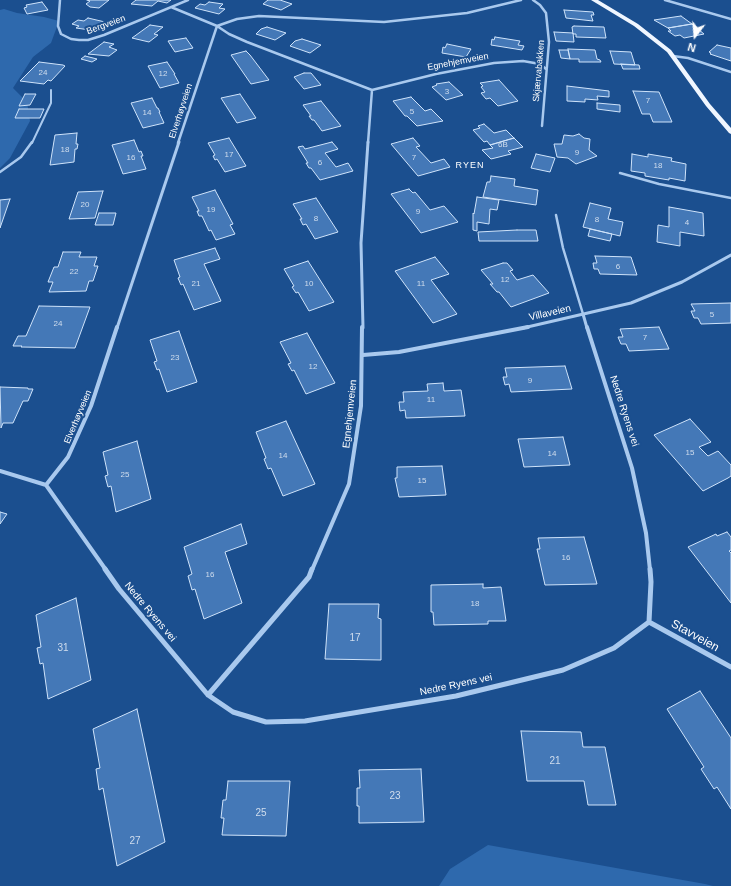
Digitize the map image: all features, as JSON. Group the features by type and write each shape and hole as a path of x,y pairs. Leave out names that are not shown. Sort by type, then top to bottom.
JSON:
{"main road":[{"path":"594,0 644,30 674,56 708,106 731,132"}],"street":[{"name":"Bergveien","path":"60,0 58,26 61,34 71,39 79,40 88,40 104,35 188,0"},
{"path":"217,26 237,19 260,16 384,22 467,13 521,0"},
{"name":"Skjærvabakken","path":"533,0 544,8 547,16 549,42 542,126"},
{"path":"665,0 731,19"},
{"path":"171,8 217,26 229,34 247,42 372,90"},
{"name":"Elverhøyveien","path":"46,485 68,457 91,406 217,26"},
{"path":"674,56 688,58 731,72"},
{"name":"Egnehjemveien","path":"208,695 309,577 349,484 361,406 363,355 361,243 372,90 436,74 494,63 523,61 540,64 546,69"},
{"name":"Villaveien","path":"363,355 399,352 506,332 631,303 682,282 731,255"},
{"name":"Nedre Ryens vei","path":"46,485 119,589 208,695 233,712 266,722 305,721 456,696 563,670 614,648 649,622 651,582 646,533 632,468 583,314"},
{"path":"0,471 46,485"},
{"name":"Stavveien","path":"649,622 731,667"}],"lane":[{"path":"0,172 21,158 31,144 51,103 51,90"},
{"path":"620,173 659,184 731,198"},
{"path":"556,215 563,248 583,314"}],"shaded area":[{"path":"4,9 59,21 51,43 33,57 13,88 27,102 30,121 10,158 0,168 0,10"},
{"path":"488,845 713,886 439,886 450,869"}],"building":[{"path":"87,0 109,0 99,8 90,7 86,4 90,1"},
{"path":"136,0 171,0 167,3 158,1 152,6 131,4"},
{"path":"268,0 280,0 292,4 281,10 263,4"},
{"path":"42,2 48,10 27,14 24,8 27,7 26,5"},
{"path":"209,2 223,4 219,8 225,9 219,14 195,8 200,4 205,5"},
{"path":"564,10 593,12 594,15 591,15 593,21 566,18"},
{"path":"681,16 692,24 668,28 654,20"},
{"path":"88,18 105,22 90,30 76,28 79,26 72,24 78,20 84,21"},
{"path":"692,24 704,34 684,38 680,35 675,36 668,31 671,31 668,28"},
{"path":"150,25 163,27 154,34 158,35 149,42 132,38"},
{"path":"267,27 286,33 275,40 256,34 261,29"},
{"path":"572,27 604,27 606,38 576,37 576,34 573,34"},
{"path":"554,32 573,33 574,42 556,41"},
{"path":"495,37 520,41 518,45 524,46 522,50 491,45 492,39 494,40"},
{"path":"186,38 193,48 175,52 168,41"},
{"path":"302,39 321,45 310,53 290,46 295,41"},
{"path":"104,42 114,44 109,47 117,50 109,56 88,54"},
{"path":"447,44 471,49 466,57 442,53 443,47 445,48"},
{"path":"717,45 731,48 731,61 710,54 711,53 709,52"},
{"path":"568,49 595,50 597,59 601,62 579,62 579,59 570,59"},
{"path":"559,50 568,50 570,59 561,58"},
{"path":"246,51 269,80 251,84 231,55"},
{"path":"610,51 631,52 635,65 614,64"},
{"path":"85,56 97,59 92,62 81,59"},
{"path":"39,62 65,66 51,81 48,80 44,84 20,81"},
{"path":"167,62 179,83 160,88 148,66"},
{"path":"621,64 639,65 640,69 623,69"},
{"path":"304,73 311,73 321,85 304,89 294,77"},
{"path":"499,80 518,101 498,106 490,98 486,99 481,93 485,92 480,83"},
{"path":"449,82 463,95 446,100 432,87 437,85 436,84"},
{"path":"567,86 609,91 609,97 597,96 598,100 585,99 585,102 567,101"},
{"path":"633,91 659,92 672,122 653,122 650,114 642,114"},
{"path":"25,94 36,94 30,105 19,106"},
{"path":"240,94 256,118 237,123 221,98"},
{"path":"411,97 425,111 431,109 443,121 417,126 407,116 405,116 393,101"},
{"path":"152,98 164,123 143,128 131,103"},
{"path":"321,101 341,126 322,131 314,120 312,120 309,116 311,116 303,105"},
{"path":"597,103 620,105 620,112 597,109"},
{"path":"19,109 44,109 40,118 15,118"},
{"path":"484,124 494,133 506,130 514,138 490,145 487,141 484,142 473,130 480,128 478,126"},
{"path":"77,133 76,144 78,144 77,149 75,149 74,162 50,165 55,135"},
{"path":"579,134 584,138 590,139 589,150 597,156 576,164 568,158 557,157 554,144 562,144 564,135 573,136"},
{"path":"229,138 246,166 225,172 217,159 215,160 213,156 215,155 208,143"},
{"path":"413,138 420,146 416,147 431,163 444,159 450,167 418,176 391,144"},
{"path":"514,138 523,147 508,151 511,154 491,159 482,150 493,148 490,145"},
{"path":"134,140 139,152 141,151 143,156 141,156 146,169 123,174 112,145"},
{"path":"332,142 338,149 325,153 336,167 348,163 353,171 320,180 311,168 309,168 306,163 308,163 298,147 303,146 305,149"},
{"path":"536,154 555,158 550,172 531,168"},
{"path":"632,154 648,157 648,154 672,158 671,161 686,164 685,181 645,176 645,173 631,171"},
{"path":"491,176 515,179 514,186 538,190 536,205 483,197 487,182 490,182"},
{"path":"409,189 413,193 415,192 430,210 444,206 458,222 421,233 391,194"},
{"path":"215,190 233,224 230,225 235,234 216,240 211,230 209,231 202,216 199,216 197,211 199,211 192,197"},
{"path":"103,191 95,218 69,219 78,192"},
{"path":"477,197 499,200 497,210 490,209 489,224 477,222 477,231 473,230 473,213 474,214"},
{"path":"316,198 338,232 315,239 306,224 303,225 300,219 302,219 293,204"},
{"path":"10,199 0,228 0,200"},
{"path":"590,203 611,208 608,219 623,222 620,236 583,227"},
{"path":"669,207 703,213 704,236 680,232 680,246 657,242 658,225 669,227"},
{"path":"99,213 116,213 113,225 95,225"},
{"path":"590,229 612,234 610,241 588,236"},
{"path":"536,230 538,241 479,241 478,232"},
{"path":"215,248 220,259 204,264 221,301 194,310 183,284 181,285 178,278 180,277 174,260"},
{"path":"63,252 81,252 79,257 97,257 94,266 98,266 93,281 89,281 86,291 49,292 53,282 48,282 54,267 58,267"},
{"path":"595,256 631,257 637,275 600,274 598,269 594,269 593,263 597,263"},
{"path":"435,257 449,274 431,280 457,314 433,323 395,271"},
{"path":"308,261 334,302 309,311 298,292 296,293 292,287 294,286 284,269"},
{"path":"507,263 513,270 510,271 517,280 533,275 549,293 511,307 499,292 497,292 490,284 493,284 481,270"},
{"path":"731,303 731,323 701,324 698,318 694,318 691,311 695,311 691,304"},
{"path":"39,306 90,307 75,348 13,346 18,336 26,336"},
{"path":"659,327 669,349 629,351 626,344 621,344 618,337 623,337 620,329"},
{"path":"179,331 197,382 167,392 159,369 157,370 154,362 157,361 150,340"},
{"path":"307,333 335,383 306,394 294,370 292,371 288,364 291,363 280,342"},
{"path":"565,366 572,389 511,392 509,384 505,385 503,377 507,377 505,368"},
{"path":"443,383 444,391 461,390 465,416 406,418 405,410 400,411 399,402 404,402 403,392 428,391 427,384"},
{"path":"0,387 33,389 28,401 23,401 13,423 3,423 1,428"},
{"path":"690,419 711,442 699,447 708,456 718,451 731,465 731,476 703,491 654,435"},
{"path":"286,421 315,484 283,496 271,468 268,469 264,459 266,458 256,432"},
{"path":"563,437 570,465 524,467 518,439"},
{"path":"137,441 151,499 116,512 111,486 108,487 105,476 108,475 103,452"},
{"path":"442,466 446,495 399,497 395,478 397,478 397,467"},
{"path":"0,512 7,514 0,524"},
{"path":"241,524 247,544 225,552 242,603 204,619 195,589 192,590 188,576 192,574 184,547"},
{"path":"727,532 731,537 731,550 729,551 731,553 731,603 688,547 716,534 717,536"},
{"path":"584,537 597,584 545,585 537,549 540,549 538,538"},
{"path":"483,584 483,588 501,587 506,621 488,621 488,624 434,625 433,612 431,612 431,585"},
{"path":"76,598 91,680 48,699 43,663 40,664 37,648 41,647 36,615"},
{"path":"329,604 379,604 378,618 381,619 381,660 325,659"},
{"path":"700,691 731,738 731,809 717,787 714,789 701,769 704,767 667,709"},
{"path":"137,709 165,842 117,866 103,788 99,790 96,769 100,768 93,729"},
{"path":"521,731 581,732 583,747 605,747 616,805 588,805 584,781 527,781"},
{"path":"421,769 424,822 359,823 357,788 360,788 359,770"},
{"path":"228,781 290,781 286,836 222,835 224,818 221,818 223,800 226,800"}],"district":[{"name":"RYEN","path":"470,166"}]}
